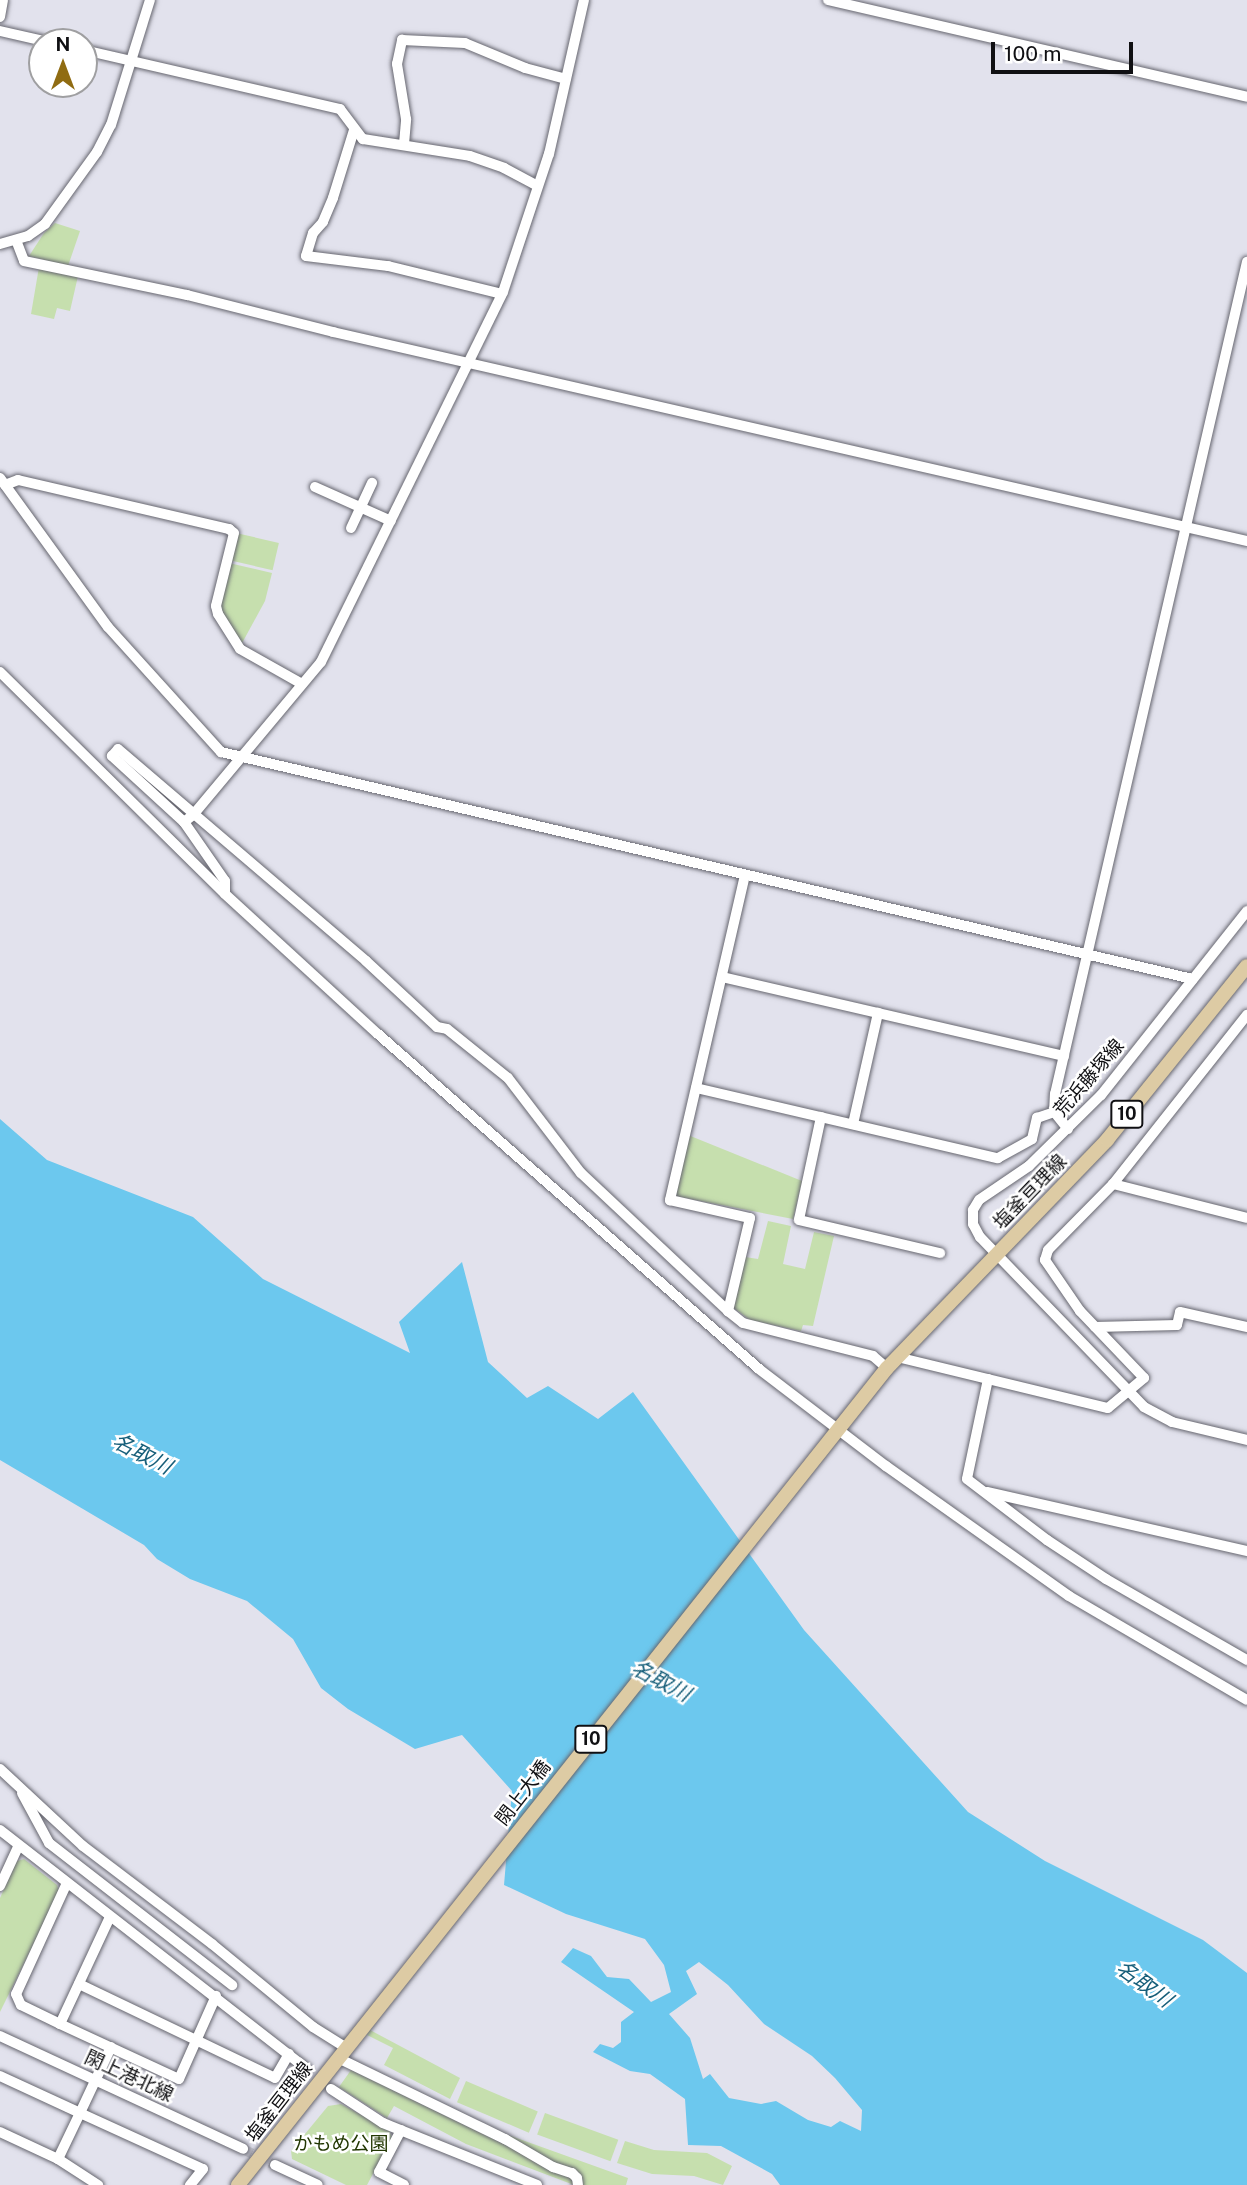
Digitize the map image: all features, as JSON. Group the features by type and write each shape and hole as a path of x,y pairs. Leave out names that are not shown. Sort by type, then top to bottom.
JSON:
{"main road":[{"name":"塩釜亘理線","path":"834,1432 892,1362 1107,1140 1247,966"},
{"name":"閖上大橋","path":"345,2050 834,1432"},
{"name":"塩釜亘理線","path":"238,2185 345,2050"}],"street":[{"path":"0,17 3,0"},
{"path":"0,244 16,240 45,224 74,187 111,125 150,0"},
{"path":"188,818 321,662 502,294 538,186 584,0"},
{"path":"828,0 1247,97"},
{"path":"0,31 28,37"},
{"path":"404,144 406,120 397,64 402,40 465,43 525,68 566,79"},
{"path":"98,53 340,109 363,139 470,156 504,168 538,186"},
{"path":"354,130 323,222 313,233 306,256 388,266 502,294"},
{"path":"16,240 24,261 187,295 1247,541"},
{"path":"1068,1129 1054,1112 1064,1056 1247,262"},
{"path":"302,684 240,649 218,614 216,606 234,533 229,529 18,480 2,482 108,627 221,752 1193,979"},
{"path":"351,528 372,483"},
{"path":"315,487 391,521"},
{"path":"0,672 225,893 378,1034 724,1339 834,1432 1069,1596 1247,1700"},
{"path":"225,893 225,881 188,818 118,749 112,756 188,818 366,961 437,1027 447,1029 508,1079 581,1173 743,1323 892,1362 988,1379 1108,1408 1144,1378 1096,1327 1049,1269 1044,1255 1113,1184 1247,1016"},
{"path":"728,1311 750,1218 670,1200 745,875"},
{"name":"荒浜藤塚線","path":"997,1253 980,1237 973,1224 973,1210 979,1200 1029,1166 1101,1095 1247,911"},
{"path":"722,977 1064,1056"},
{"path":"853,1125 878,1013"},
{"path":"696,1088 998,1158 1032,1139 1037,1118 1054,1112"},
{"path":"821,1117 799,1220 940,1252"},
{"path":"1113,1184 1247,1218"},
{"path":"997,1253 1129,1392 1157,1416 1247,1440"},
{"path":"1096,1327 1177,1325 1180,1311 1247,1327"},
{"path":"988,1379 967,1479 1047,1540 1141,1601 1247,1660"},
{"path":"984,1492 1247,1550"},
{"path":"0,1769 83,1846 212,1944 313,2027 345,2050 553,2167 572,2173 577,2178 578,2185"},
{"path":"18,1784 49,1843 232,1985"},
{"path":"0,1830 66,1885 216,1996 307,2069"},
{"path":"0,1886 18,1847"},
{"path":"66,1885 16,1994 21,2005 179,2078 216,1996"},
{"path":"60,2024 110,1917"},
{"path":"79,1984 275,2078 289,2054"},
{"name":"閖上港北線","path":"0,2036 243,2149"},
{"path":"58,2159 111,2047"},
{"path":"0,2076 202,2169 190,2185"},
{"path":"331,2088 368,2115 521,2182 537,2185"},
{"path":"401,2130 379,2172 404,2185"},
{"path":"0,2132 58,2159 98,2185"},
{"path":"275,2165 318,2185"}],"green space":[{"path":"55,223 80,231 68,266 29,256 44,233"},
{"path":"39,267 78,276 70,311 57,308 54,319 31,314"},
{"path":"236,533 279,543 273,570 230,560"},
{"path":"229,563 272,573 265,601 241,645 224,620 220,602"},
{"path":"688,1135 802,1181 793,1219 675,1196"},
{"path":"768,1221 791,1226 783,1264 805,1269 814,1232 834,1236 813,1326 803,1325 801,1331 750,1320 734,1308 745,1257 758,1259"},
{"path":"24,1859 57,1885 59,1892 0,2012 0,1898 17,1861"},
{"path":"370,2030 460,2078 450,2099 384,2065 393,2048 367,2035"},
{"path":"351,2070 571,2177 574,2185 466,2144 394,2106 387,2118 339,2087"},
{"path":"466,2081 538,2111 529,2133 457,2102"},
{"name":"かもめ公園","path":"341,2104 389,2130 392,2138 367,2185 346,2185 292,2159 291,2151 328,2106"},
{"path":"443,2106 511,2136 628,2178 626,2185 581,2185 552,2163"},
{"path":"545,2113 618,2140 610,2161 537,2135"},
{"path":"625,2141 654,2150 707,2153 732,2166 723,2185 694,2176 652,2174 617,2163"}],"water":[{"name":"名取川","path":"0,1119 47,1160 193,1217 263,1279 410,1353 399,1322 462,1262 488,1362 527,1398 548,1386 598,1419 633,1392 804,1630 968,1812 1045,1861 1203,1940 1247,1973 1247,2185 780,2185 772,2174 721,2146 688,2145 685,2099 650,2074 630,2071 593,2052 600,2044 613,2048 621,2042 621,2022 634,2012 561,1962 573,1948 591,1956 607,1977 629,1979 651,2002 671,1992 664,1965 645,1939 566,1914 504,1885 512,1791 462,1735 415,1749 348,1709 321,1688 293,1639 247,1601 190,1579 157,1559 144,1545 0,1460","holes":["699,1962 728,1985 764,2024 812,2056 835,2078 862,2110 861,2131 840,2121 831,2127 808,2120 776,2101 761,2104 729,2098 710,2074 703,2079 690,2038 669,2014 697,1994 686,1971"]}],"tunnel":[{"path":"243,2149 275,2165"}]}
